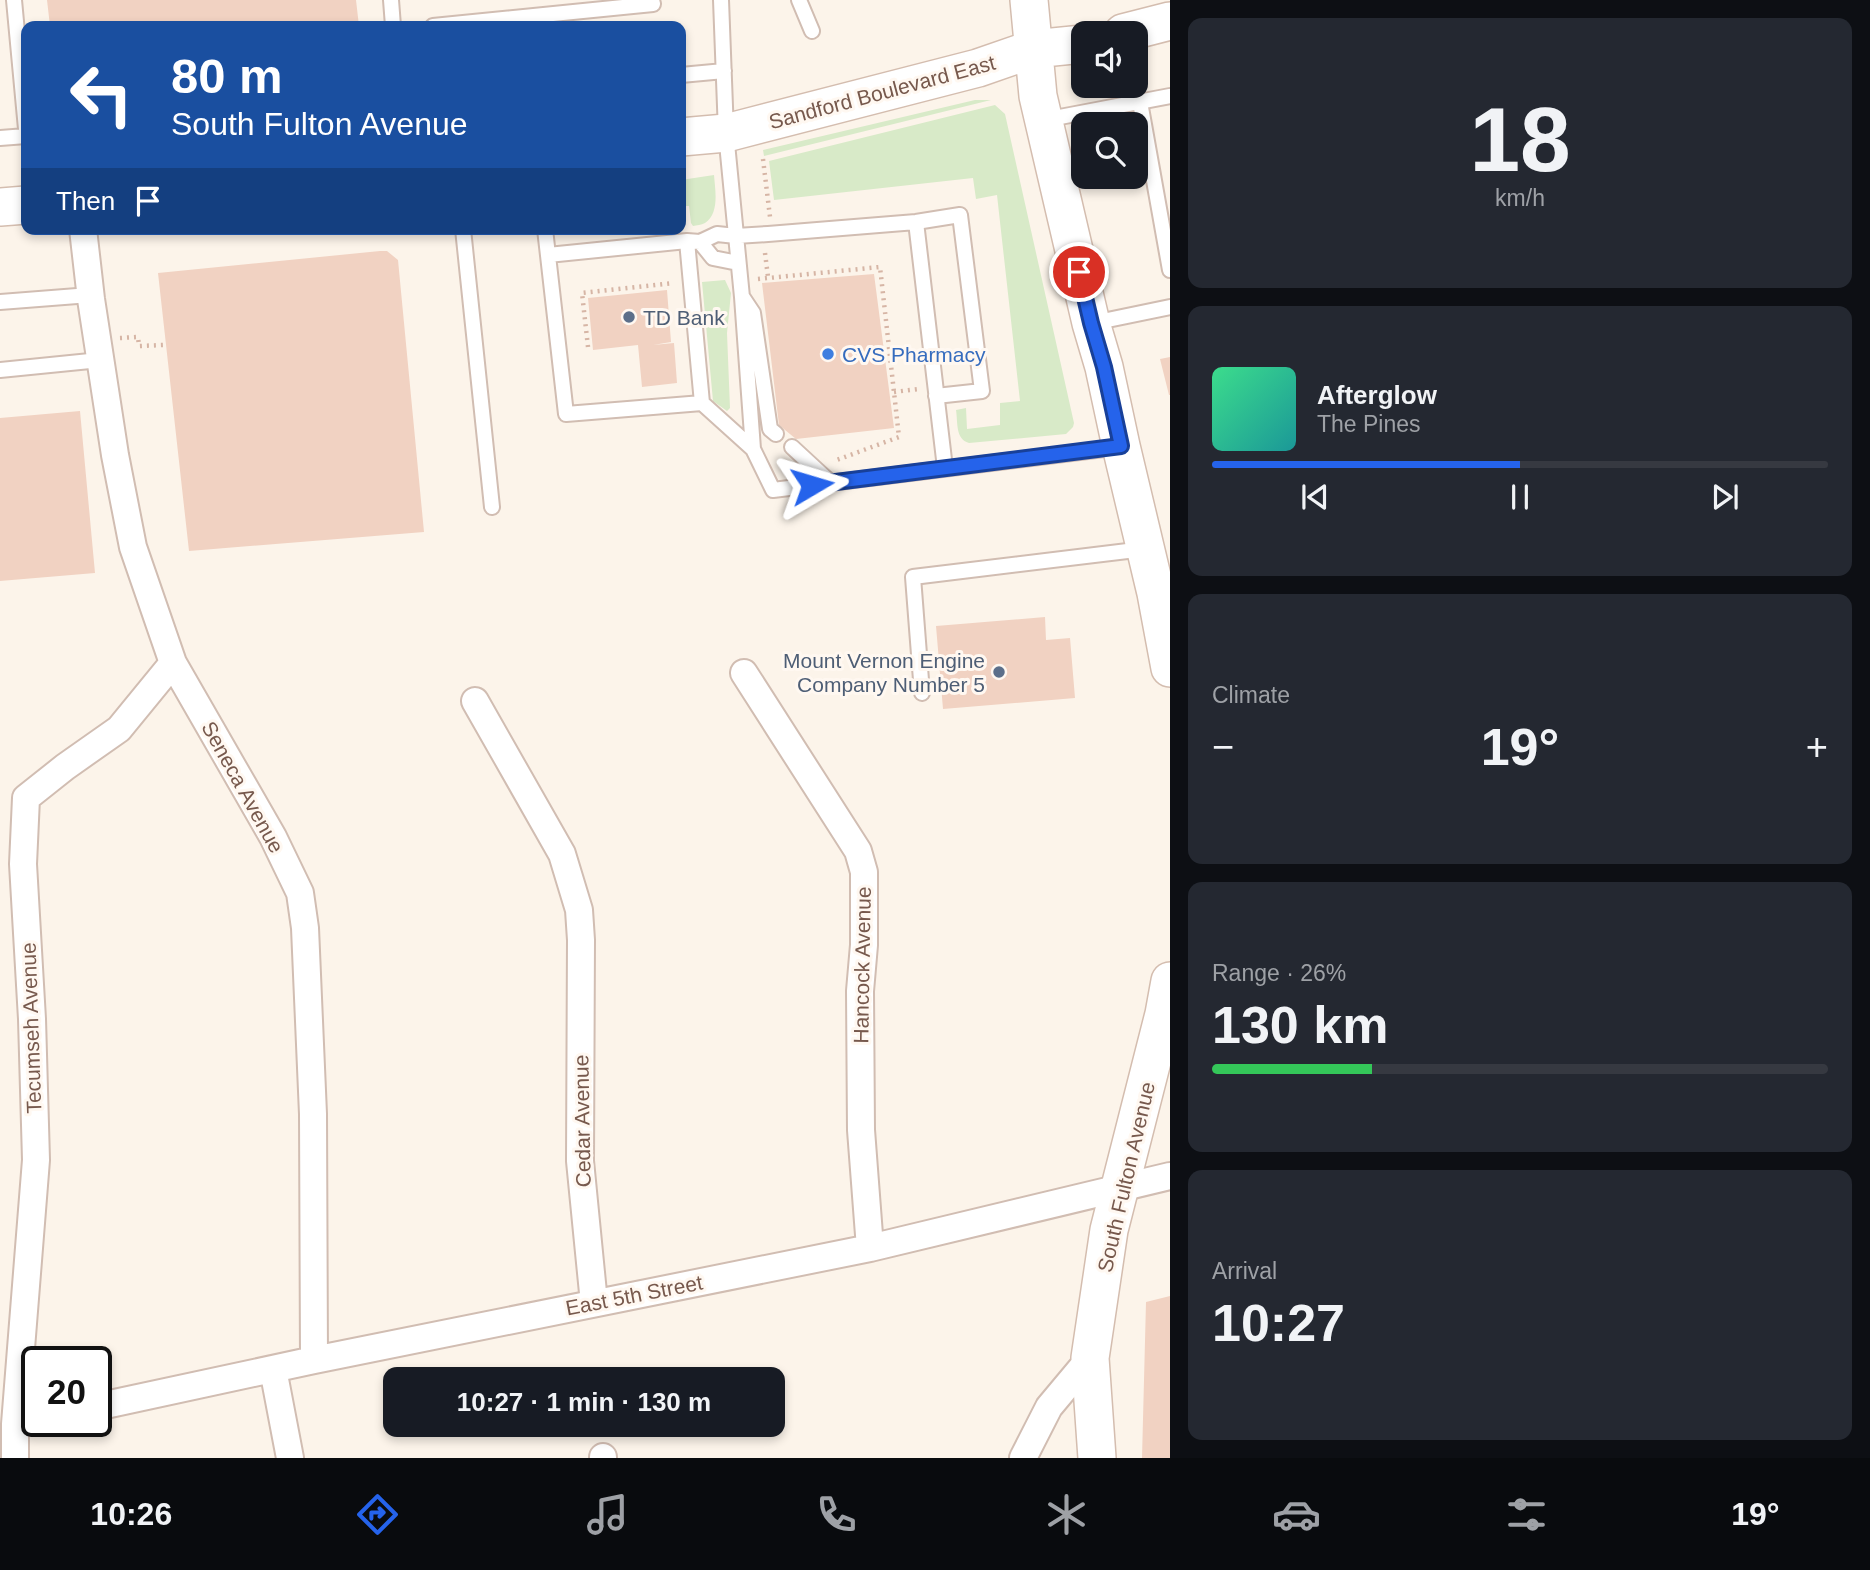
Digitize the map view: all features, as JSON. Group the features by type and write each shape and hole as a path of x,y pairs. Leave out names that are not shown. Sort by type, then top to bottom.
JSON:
{"main road":[{"path":"1029,0 1038,96 1091,323 1104,367 1156,593 1170,668"},
{"path":"1148,27 1170,21"},
{"name":"Sandford Boulevard East","path":"686,137 726,133 978,68 1034,49 1071,45"},
{"path":"0,208 21,206"},
{"name":"South Fulton Avenue","path":"1097,1458 1090,1358 1109,1230 1170,981"}],"street":[{"name":"Seneca Avenue","path":"84,235 90,295 106,350 114,455 132,547 173,663 273,836 300,893 305,928 313,1114 314,1360"},
{"name":"Tecumseh Avenue","path":"15,1458 36,1160 32,1019 23,864 26,798 119,729 173,663"},
{"name":"Hancock Avenue","path":"744,673 858,852 864,872 864,944 860,991 861,1130 870,1248"},
{"name":"Cedar Avenue","path":"475,701 562,854 579,909 580,1161 594,1303"},
{"name":"East 5th Street","path":"112,1404 870,1248 1170,1176"},
{"path":"1023,1458 1049,1407 1090,1358"},
{"path":"273,1369 290,1458"}],"lane":[{"path":"14,0 21,75"},
{"path":"391,0 393,21"},
{"path":"483,21 653,4 652,0"},
{"path":"721,0 726,133 754,449 773,490 1121,446"},
{"path":"799,0 813,31"},
{"path":"686,75 724,71"},
{"path":"1044,120 1170,96"},
{"path":"1140,102 1170,270"},
{"path":"0,138 21,136"},
{"path":"548,255 694,242 717,234 737,236 916,222 960,215 982,391 937,398"},
{"path":"916,222 945,468"},
{"path":"464,235 492,507"},
{"path":"546,235 566,414 702,403"},
{"path":"694,242 713,258 738,263"},
{"path":"694,242 692,281 702,403 754,449"},
{"path":"0,302 90,295"},
{"path":"742,297 753,313 770,429 776,435"},
{"path":"1091,323 1170,307"},
{"path":"0,370 106,350"},
{"path":"792,447 831,483"},
{"path":"922,693 913,578 1145,549"}],"path":[{"path":"740,281 880,267 899,437 815,468"},
{"path":"587,347 582,293 692,281"},
{"path":"106,350 138,337 139,346 163,345"},
{"path":"894,391 919,388 937,398"}],"green space":[{"path":"975,100 991,100 764,156 763,150"},
{"path":"995,105 1005,114 1074,423 1066,434 969,443 959,434 956,410 966,408 967,429 1000,425 1000,403 1020,401 997,195 976,199 973,178 774,200 769,161"},
{"path":"714,175 715,207 710,219 705,223 693,226 691,223 689,206 686,206 686,179"},
{"path":"725,280 731,293 727,333 730,408 727,411 713,401 702,282"}],"building":[{"path":"47,0 356,0 358,21 49,21"},
{"path":"387,251 398,260 424,532 189,551 158,273"},
{"name":"CVS Pharmacy","path":"874,274 894,428 796,439 779,425 762,283"},
{"path":"667,290 671,342 653,345 674,343 677,383 642,387 638,345 593,350 588,298"},
{"path":"1170,357 1170,395 1169,395 1160,359"},
{"path":"80,411 95,573 0,581 0,418"},
{"path":"1045,617 1046,640 1070,638 1075,698 943,709 936,626"},
{"path":"1170,1296 1170,1458 1142,1458 1146,1302"}],"place":[{"name":"TD Bank","path":"629,317"},
{"name":"CVS Pharmacy","path":"828,354"},
{"name":"Mount Vernon Engine Company Number 5","path":"999,672"}],"route":[{"path":"812,485 1121,446 1079,272"}]}
